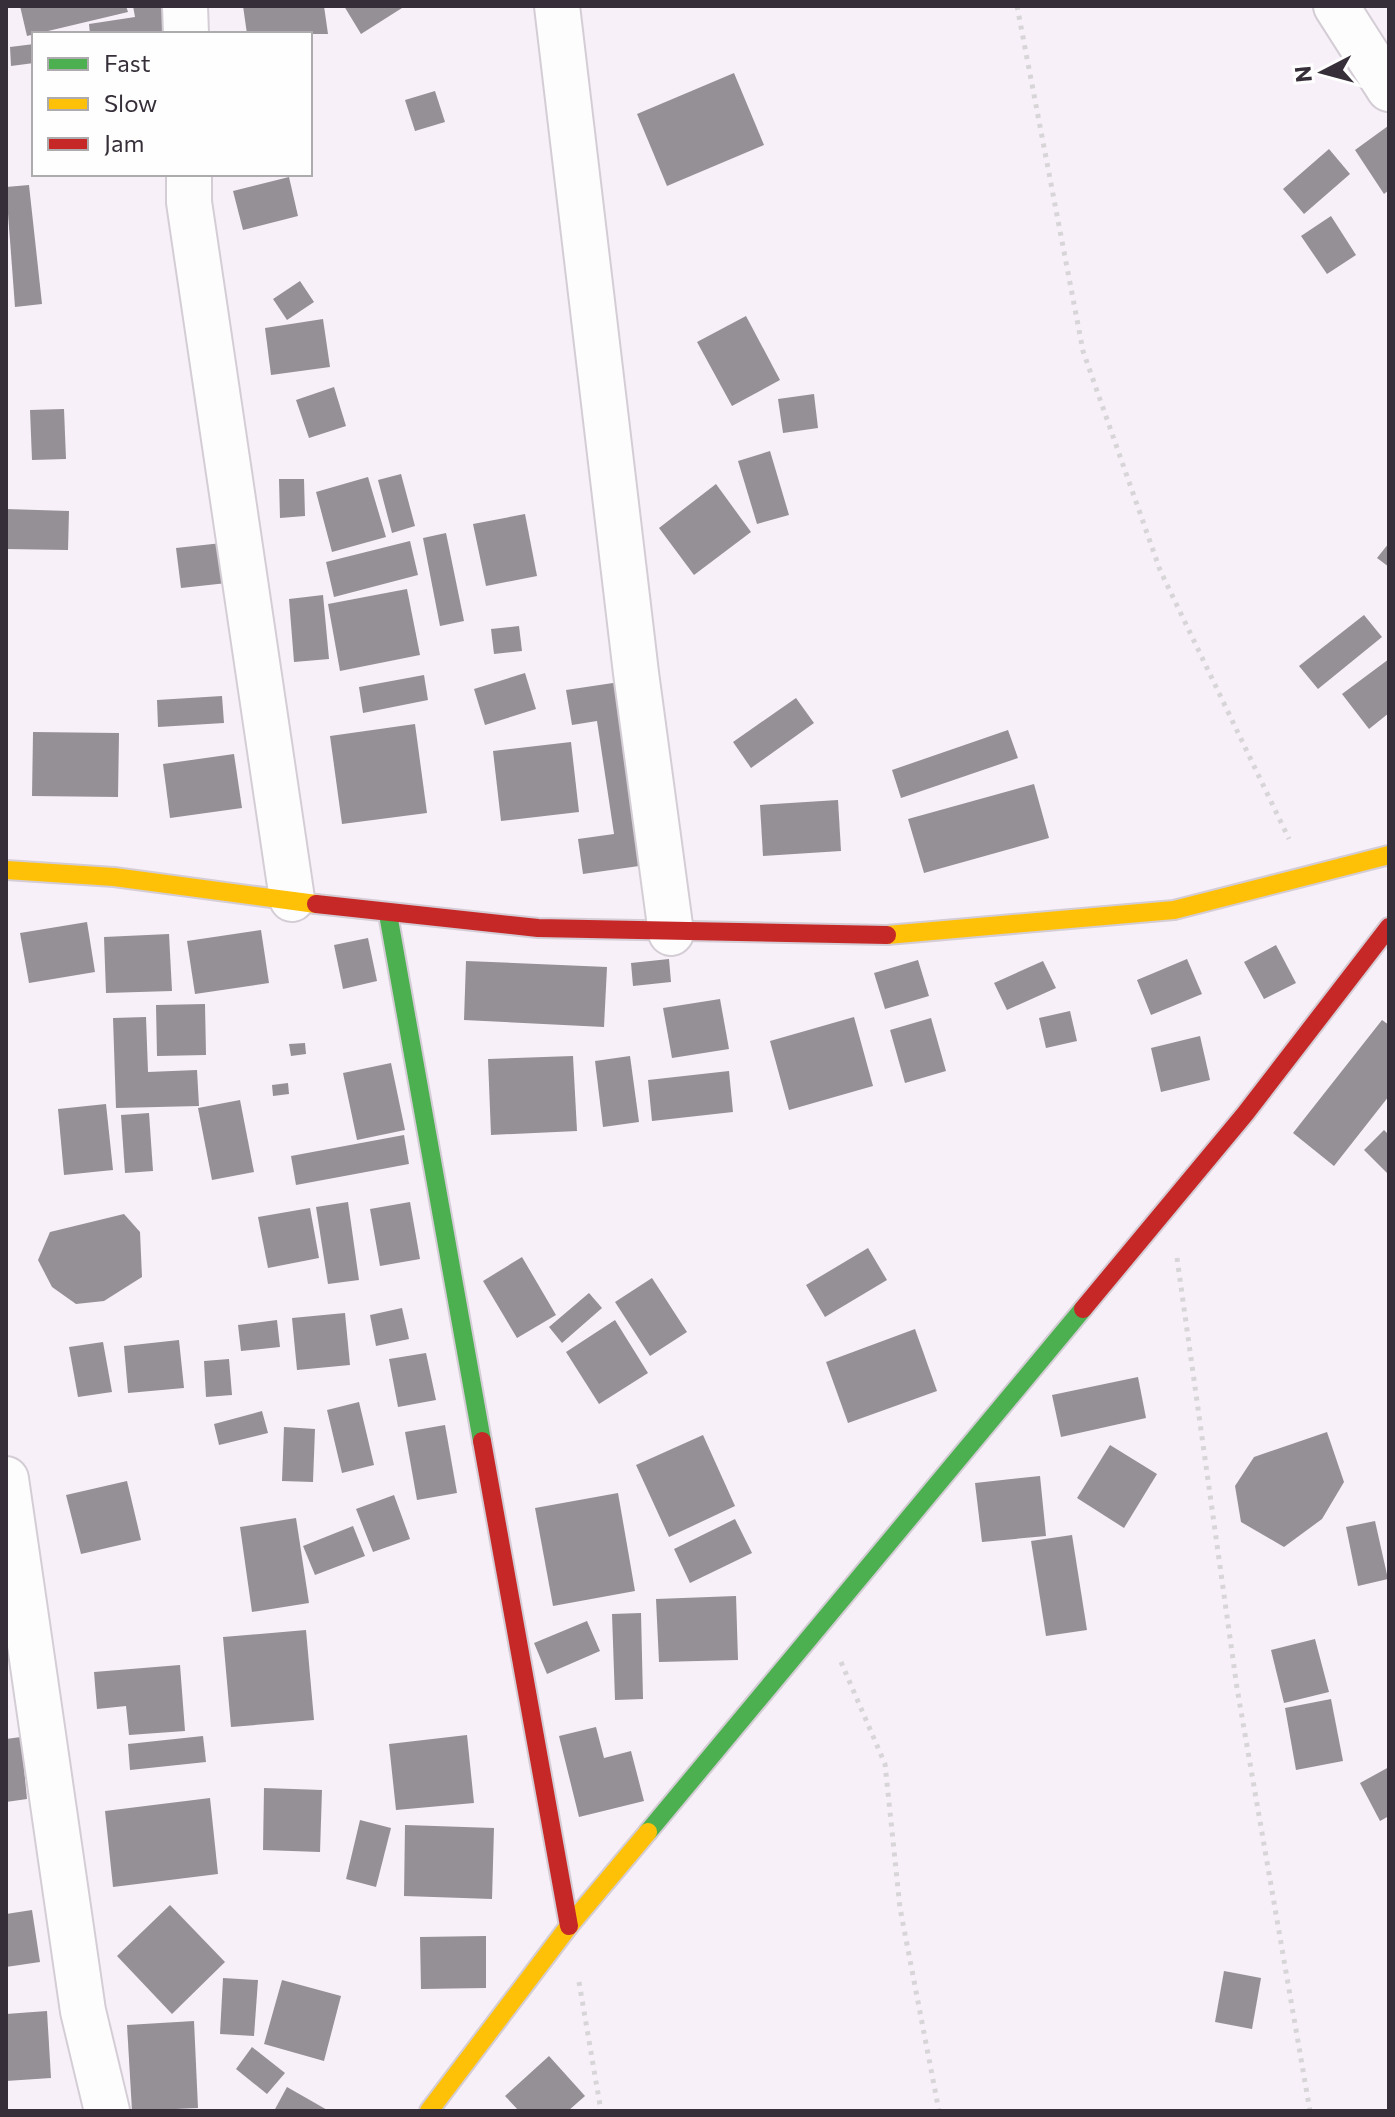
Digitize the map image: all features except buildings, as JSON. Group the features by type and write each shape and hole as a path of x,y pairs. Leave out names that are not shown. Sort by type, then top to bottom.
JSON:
{"street":[{"path":"185,6 186,32"},
{"path":"557,6 636,673 671,933"},
{"path":"1336,6 1389,89"},
{"path":"189,176 191,217 292,899"},
{"path":"6,870 114,877 388,914 538,928 880,936 1159,912 1389,855"},
{"path":"388,914 569,1926"},
{"path":"429,2111 569,1926 824,1624 1245,1114 1389,927"},
{"path":"6,1479 83,2011 107,2111"}],"path":[{"path":"1017,6 1083,351 1160,570 1307,876"},
{"path":"1168,1205 1237,1688 1310,2111"},
{"path":"824,1624 885,1764 900,1908 939,2111"},
{"path":"569,1926 601,2111"}],"traffic: fast":[{"path":"388,914 482,1441"},
{"path":"648,1832 1083,1309"}],"traffic: slow":[{"path":"887,935 1174,910 1389,855"},
{"path":"6,870 114,877 316,904"},
{"path":"429,2111 569,1926 648,1832"}],"traffic: jam":[{"path":"316,904 538,928 887,935"},
{"path":"1083,1309 1245,1114 1389,927"},
{"path":"482,1441 569,1926"}]}
